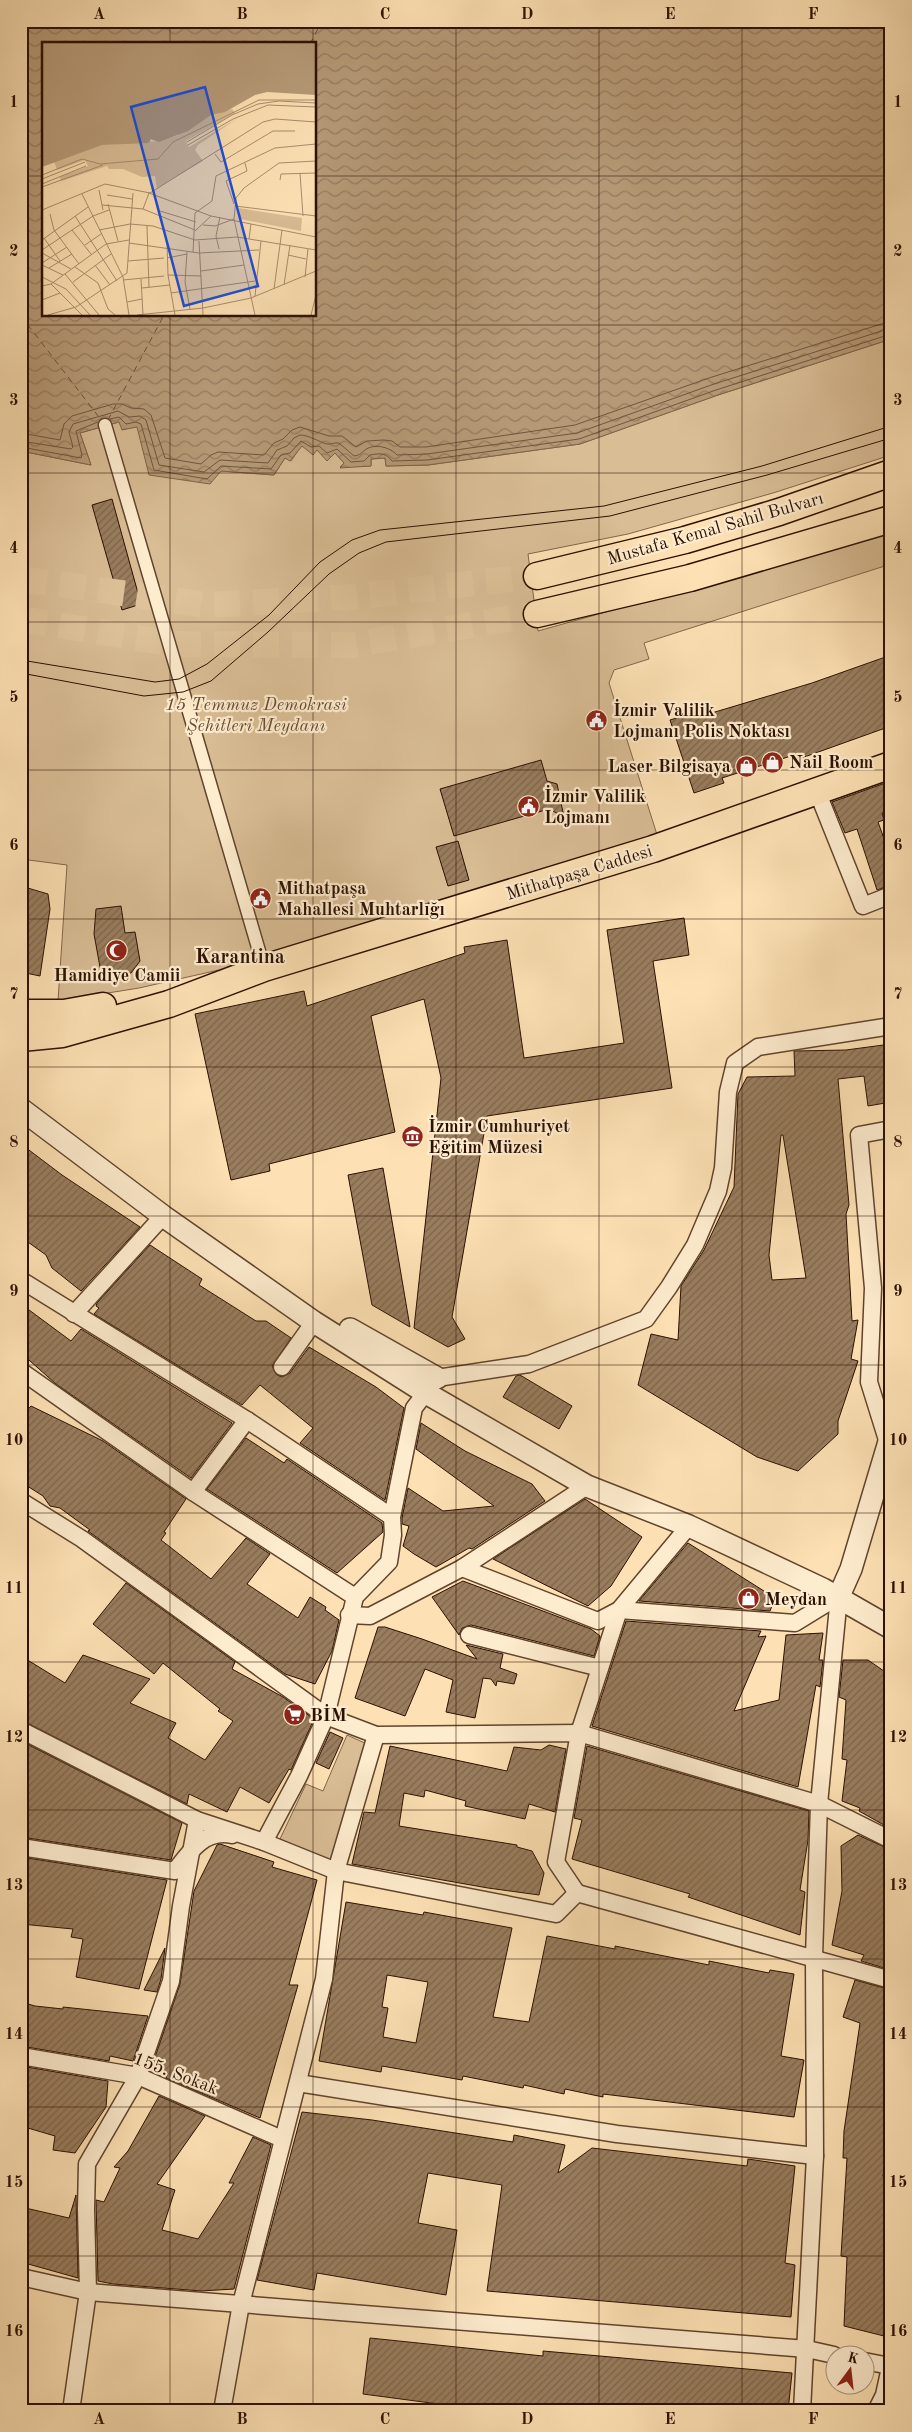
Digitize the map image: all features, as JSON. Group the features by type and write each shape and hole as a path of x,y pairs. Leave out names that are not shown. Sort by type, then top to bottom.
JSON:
{"main road":[{"name":"Mustafa Kemal Sahil Bulvarı","path":"538,576 685,540 779,512 891,473"},
{"path":"537,614 690,578 891,519"},
{"name":"Mithatpaşa Caddesi","path":"21,1038 62,1034 169,1004 264,968 654,849 891,765"},
{"name":"Mithatpaşa Caddesi","path":"21,1013 76,1012 264,968"}],"street":[{"path":"105,426 264,968"},
{"path":"817,791 863,906 891,894"},
{"path":"264,1842 299,1776 326,1716 355,1597 389,1562 393,1536 392,1518 414,1408 431,1386 529,1364 646,1318 670,1287 695,1245 718,1191 723,1168 728,1092 735,1063 758,1047 891,1026"},
{"path":"21,1094 169,1206 315,1309 586,1486 689,1526 839,1596 891,1628"},
{"path":"21,1109 163,1216 314,1322 431,1386"},
{"path":"802,2411 807,2349 815,2156 814,1957 819,1804 839,1596 851,1569 890,1441 869,1382 874,1288 859,1134 891,1129"},
{"path":"74,1314 163,1216"},
{"path":"21,1280 247,1420 392,1518"},
{"path":"282,1367 314,1322"},
{"path":"21,1371 193,1492 355,1597"},
{"path":"193,1492 247,1420"},
{"path":"350,1615 370,1616 462,1568 586,1486"},
{"path":"21,1501 82,1539 326,1716 376,1735 579,1733 819,1804 891,1840"},
{"path":"689,1526 619,1610 579,1733 556,1862 576,1894 814,1957 891,1980"},
{"path":"462,1568 598,1621 619,1610 795,1624 839,1596"},
{"path":"469,1635 600,1668"},
{"path":"21,1730 197,1820 264,1842 336,1871 556,1914 576,1894"},
{"path":"222,2411 241,2304 324,1979 336,1871 376,1735"},
{"path":"71,2411 88,2292 87,2164 138,2076 171,1981 197,1820"},
{"path":"21,1846 175,1871 194,1846 221,1832 264,1842"},
{"name":"155. Sokak","path":"21,2056 138,2076 282,2139"},
{"path":"298,2082 617,2134 815,2156"},
{"path":"21,2277 88,2292 807,2349 824,2353"},
{"path":"874,2362 890,2364 884,2395 876,2411"}],"green space":[{"name":"15 Temmuz Demokrasi Şehitleri Meydanı","path":"891,339 891,455 773,493 628,534 528,554 538,631 891,532 891,564 644,643 649,659 614,670 609,683 659,841 241,965 139,988 58,1001 67,865 21,859 21,451 91,465 80,433 119,422 137,426 221,471 274,475 285,458 291,461 302,445 335,453 344,463 340,467 371,466 371,459 385,458 386,466 428,465 580,444 718,395"},
{"path":"347,1735 367,1744 333,1863 280,1839 306,1784 323,1791"}],"water":[{"path":"21,21 891,21 891,339 718,395 580,444 428,465 386,466 385,458 371,459 371,466 340,468 344,463 335,453 327,461 317,450 313,455 302,446 290,461 285,458 274,475 221,471 210,484 149,475 137,427 122,430 119,422 80,433 91,465 21,451"}],"building":[{"path":"112,499 141,604 122,610 92,505"},
{"path":"891,655 891,726 796,760 794,755 722,778 724,783 694,793 670,720 703,710 705,715 812,683"},
{"name":"İzmir Valilik Lojmanı","path":"541,760 547,781 557,784 564,817 549,809 454,836 440,789"},
{"path":"891,781 891,810 882,813 884,820 878,822 891,858 891,885 877,890 857,829 845,833 832,802"},
{"path":"458,841 469,880 448,886 436,847"},
{"path":"21,886 48,894 50,909 40,976 21,972"},
{"name":"Hamidiye Camii","path":"121,906 125,933 135,932 140,961 131,973 102,978 94,934 96,909"},
{"path":"684,918 689,955 653,961 672,1088 487,1116 452,1317 465,1339 448,1347 414,1328 441,1078 424,999 371,1016 395,1132 269,1164 270,1171 231,1180 195,1014 304,991 307,1006 465,953 464,947 507,940 524,1058 624,1043 607,930"},
{"path":"891,1044 891,1102 868,1106 864,1076 838,1079 849,1205 846,1214 852,1321 858,1320 851,1359 858,1361 838,1421 838,1434 798,1471 757,1457 638,1385 651,1334 678,1340 681,1286 704,1250 734,1187 738,1094 747,1077 795,1076 794,1051 846,1050","holes":["781,1135 783,1135 806,1278 772,1280 769,1255"]},
{"path":"21,1144 62,1175 140,1227 81,1291 52,1268 46,1255 21,1237"},
{"path":"383,1168 410,1327 372,1305 348,1175"},
{"path":"150,1245 202,1279 199,1285 256,1321 266,1321 291,1338 272,1366 277,1375 282,1377 290,1373 309,1347 376,1387 404,1408 385,1500 300,1443 313,1428 260,1385 242,1405 94,1314 99,1308 96,1306 97,1303"},
{"path":"21,1304 71,1341 81,1329 232,1423 191,1478 56,1384 21,1353"},
{"path":"520,1375 572,1406 559,1429 503,1397 516,1376"},
{"path":"31,1406 103,1441 186,1499 164,1532 166,1533 161,1540 211,1579 246,1538 270,1554 247,1584 298,1618 310,1597 326,1607 325,1610 339,1620 332,1651 315,1684 285,1674 88,1531 90,1530 60,1508 50,1506 43,1496 21,1482 21,1417"},
{"path":"421,1423 465,1451 532,1484 545,1501 472,1549 469,1548 436,1567 414,1554 403,1546 409,1526 402,1524 408,1488 443,1511 494,1506 416,1449"},
{"path":"246,1438 284,1463 287,1459 382,1523 383,1532 337,1573 207,1489"},
{"path":"585,1499 642,1537 611,1586 588,1606 493,1559"},
{"path":"688,1543 775,1598 770,1611 639,1601"},
{"path":"463,1581 591,1629 600,1636 594,1656 471,1625 462,1628 459,1635 432,1597"},
{"path":"126,1583 235,1662 232,1669 283,1697 314,1719 291,1770 289,1769 269,1803 240,1787 227,1812 189,1794 187,1804 21,1720 21,1656 65,1683 83,1655 150,1679 130,1703 176,1723 168,1738 205,1760 233,1721 218,1711 220,1709 163,1663 154,1674 93,1624"},
{"path":"626,1621 761,1631 758,1637 766,1636 734,1711 779,1700 786,1635 823,1633 819,1660 823,1660 820,1687 816,1685 798,1787 592,1726"},
{"path":"378,1627 385,1627 477,1659 466,1645 503,1654 500,1668 517,1674 514,1684 497,1681 496,1686 491,1679 483,1678 475,1718 446,1712 453,1680 425,1669 405,1716 355,1698"},
{"path":"843,1660 868,1660 891,1676 891,1829 859,1811 860,1808 842,1801 847,1760 842,1759 846,1700 839,1697"},
{"path":"330,1732 343,1738 329,1769 316,1763"},
{"path":"21,1741 182,1823 171,1860 21,1837"},
{"path":"549,1745 566,1749 555,1812 529,1804 525,1819 465,1806 466,1801 425,1790 424,1797 404,1793 399,1826 517,1845 517,1847 532,1851 544,1873 539,1895 352,1864 364,1812 375,1813 390,1746 507,1771 514,1747 541,1750"},
{"path":"587,1746 809,1811 808,1840 800,1890 805,1892 800,1935 688,1897 690,1894 572,1859 582,1820 574,1818"},
{"path":"858,1835 891,1850 891,1970 861,1961 864,1955 832,1945 842,1891 841,1846"},
{"path":"220,1844 274,1862 272,1867 317,1880 289,1985 298,1985 260,2118 166,2078 167,2075 152,2066 180,1984 194,1891 217,1845"},
{"path":"21,1857 167,1880 139,1989 76,1977 83,1939 71,1937 73,1929 21,1924"},
{"path":"346,1902 423,1915 424,1912 512,1928 493,2017 529,2022 547,1936 615,1949 615,1946 709,1965 709,1961 769,1973 770,1970 794,1974 781,2056 804,2060 794,2117 603,2094 603,2097 565,2089 564,2094 524,2085 523,2088 463,2076 462,2080 382,2066 381,2072 319,2061","holes":["387,1975 428,1982 416,2043 383,2037 388,2008 382,2007"]},
{"path":"165,1948 161,1979 157,1992 144,1990"},
{"path":"855,1980 891,1990 891,2121 883,2176 891,2178 891,2320 884,2336 844,2326 847,2257 841,2256 847,2158 843,2158 844,2131 860,2023 843,2017"},
{"path":"21,2002 35,2006 148,2016 133,2061 110,2056 109,2061 21,2046"},
{"path":"21,2066 108,2081 106,2107 75,2153 53,2150 55,2136 21,2126"},
{"path":"159,2096 205,2116 157,2184 175,2190 162,2230 198,2239 234,2183 229,2183 253,2137 271,2145 234,2289 201,2291 113,2284 98,2281 96,2200 104,2202 120,2168 114,2167 128,2151"},
{"path":"302,2112 372,2120 513,2142 514,2135 565,2145 558,2173 592,2148 747,2166 748,2159 795,2166 785,2263 795,2265 791,2317 487,2291 502,2185 428,2173 418,2223 457,2230 446,2295 317,2273 314,2290 257,2280"},
{"path":"76,2195 78,2278 21,2262 21,2207 69,2218"},
{"path":"370,2338 543,2356 543,2351 792,2373 788,2411 522,2411 446,2405 363,2394"}],"ferry route":[{"path":"311,42 322,21"},
{"path":"21,316 102,421"},
{"path":"108,420 163,316"}],"tunnel":[{"path":"21,579 207,605 352,597 537,576"},
{"path":"21,619 174,644 352,645 537,614"}],"tram line":[{"path":"21,660 155,682 179,679 207,664 269,615 320,562 352,540 380,530 604,506 762,466 891,426"},
{"path":"21,673 144,696 183,692 211,681 268,632 329,574 359,553 386,542 610,516 767,475 891,438"}],"place":[{"name":"İzmir Valilik Lojmanı Polis Noktası","path":"597,720"},
{"name":"Nail Room","path":"773,762"},
{"name":"Laser Bilgisaya","path":"747,766"},
{"name":"İzmir Valilik Lojmanı","path":"528,806"},
{"name":"Mithatpaşa Mahallesi Muhtarlığı","path":"261,898"},
{"name":"Hamidiye Camii","path":"117,950"},
{"name":"İzmir Cumhuriyet Eğitim Müzesi","path":"412,1136"},
{"name":"Meydan","path":"749,1599"},
{"name":"BİM","path":"294,1715"}],"district":[{"name":"Karantina","path":"240,956"}]}
